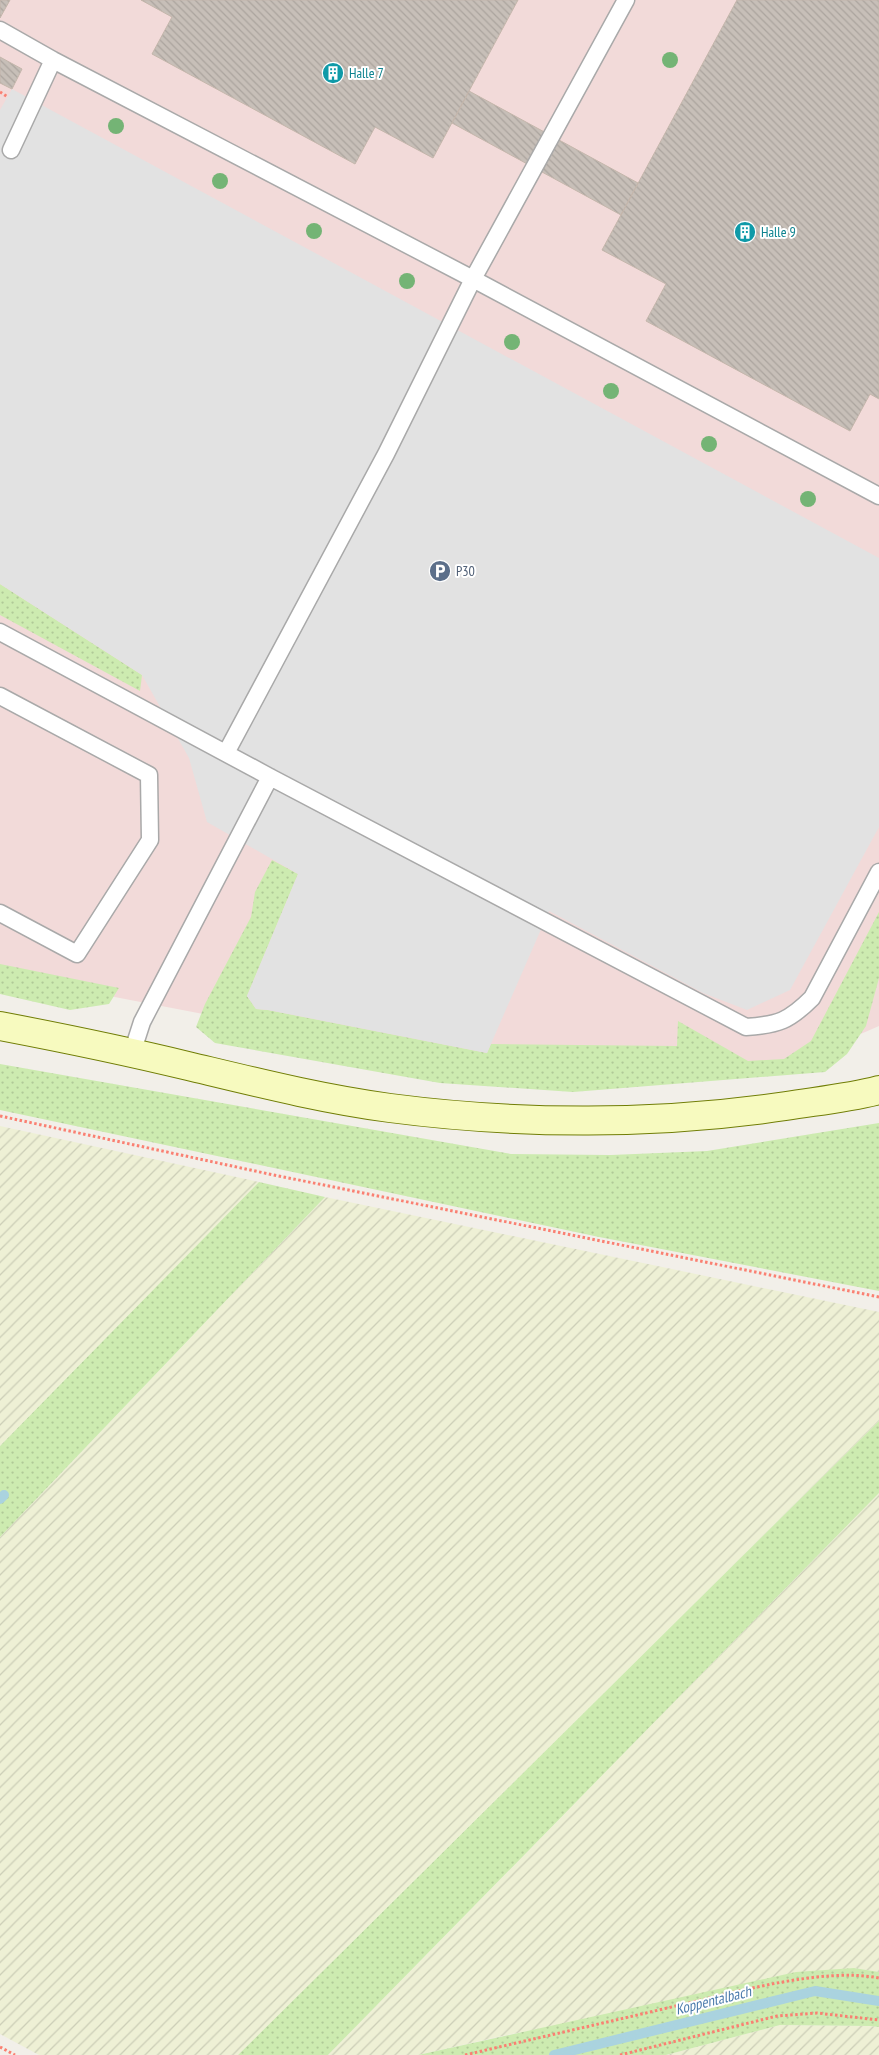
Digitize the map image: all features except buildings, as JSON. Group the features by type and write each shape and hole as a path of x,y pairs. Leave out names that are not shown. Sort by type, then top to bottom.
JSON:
{"main road":[{"path":"0,1026 132,1053 301,1092 370,1105 492,1118 678,1119 858,1096 879,1090"}],"lane":[{"path":"226,753 386,454 473,279 626,0"},
{"path":"0,30 53,60 473,279 879,496"},
{"path":"11,150 53,60"},
{"path":"0,632 270,777 746,1027 770,1026 796,1014 812,998 879,872"},
{"path":"0,696 149,775 150,840 77,954 0,913"},
{"path":"132,1053 142,1022 270,777"}],"path":[{"path":"0,1116 288,1178 879,1297"},
{"path":"465,2055 715,1997 806,1978 864,1975 879,1978"},
{"path":"620,2055 777,2016 817,2013 879,2020"},
{"path":"0,2047 15,2055"}],"shaded area":[{"path":"0,0 879,0 879,1026 778,1070 521,1075 0,975"},
{"name":"P30","path":"12,89 879,558 879,827 790,990 747,1010 703,993 549,911 487,1053 256,1009 247,996 298,874 207,822 189,758 142,675 0,584 0,110"}],"green space":[{"path":"0,584 142,675 140,691 0,615"},
{"path":"272,860 298,874 247,996 256,1009 487,1053 491,1044 677,1046 678,1021 748,1061 784,1059 811,1041 879,912 879,978 866,1026 847,1054 825,1072 573,1092 440,1083 215,1043 196,1027 205,1004 251,917 255,892"},
{"path":"0,964 119,988 109,1004 70,1010 0,994"},
{"path":"0,1064 511,1154 611,1155 707,1151 879,1123 879,1291 599,1237 0,1110"},
{"path":"0,1126 259,1182 0,1446"},
{"path":"259,1182 325,1197 0,1537 0,1446"},
{"path":"325,1197 879,1312 879,1421 238,2055 39,2055 0,2034 0,1537"},
{"path":"879,1421 879,1493 328,2055 238,2055"},
{"path":"879,1493 879,1972 854,1968 502,2036 418,2055 328,2055"},
{"path":"854,1968 879,1972 879,2027 780,2025 666,2055 418,2055 796,1972"},
{"path":"780,2025 879,2027 879,2055 666,2055"}],"waterway":[{"path":"0,1499 4,1495"},
{"name":"Koppentalbach","path":"554,2055 815,1991 879,2001"}],"place":[{"name":"Halle 7","path":"333,73"},
{"name":"Halle 9","path":"745,232"},
{"name":"P30","path":"440,571"}]}
